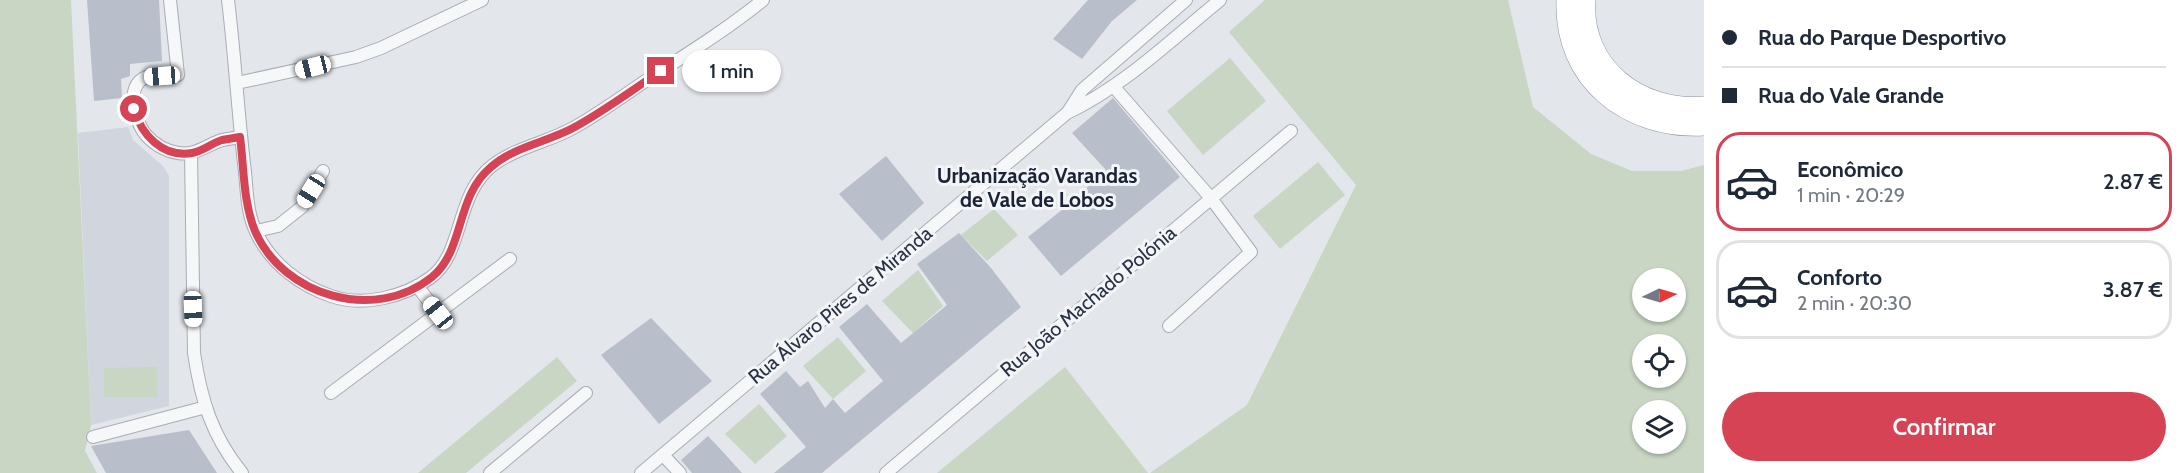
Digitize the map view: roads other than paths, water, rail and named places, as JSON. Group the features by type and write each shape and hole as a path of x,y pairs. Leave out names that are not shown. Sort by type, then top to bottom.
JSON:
{"highway":[{"path":"1567,0 1570,34 1575,49 1586,71 1612,100 1652,121 1680,125 1704,125"},
{"path":"1585,0 1586,21 1593,45 1604,66 1620,82 1644,98 1660,105 1704,107"}],"street":[{"path":"170,0 178,75 145,77 138,84 133,94 138,125 159,146 179,153 191,153 221,141 240,137"},
{"path":"228,0 240,137 250,213 256,231 267,251 306,286 337,298 352,300 380,299 417,286 432,277 449,255 471,190 490,167 504,158 580,124 733,24 763,0"},
{"path":"237,83 356,57 381,48 482,0"},
{"name":"Rua Álvaro Pires de Miranda","path":"1067,113 1082,90 1186,0"},
{"name":"Rua Álvaro Pires de Miranda","path":"641,473 1067,113 1095,100 1114,87 1220,0"},
{"path":"1114,87 1210,197 1251,252 1169,326"},
{"name":"Rua João Machado Polónia","path":"886,473 1210,197 1291,131"},
{"path":"191,153 194,353 197,377 212,427 242,473"},
{"path":"256,231 278,226 302,207 323,171"},
{"path":"331,393 510,259"},
{"path":"417,286 438,313"},
{"path":"490,473 586,393"},
{"path":"93,437 206,407"},
{"path":"663,455 680,473"}],"district":[{"name":"Urbanização Varandas de Vale de Lobos","path":"1037,188"}]}
